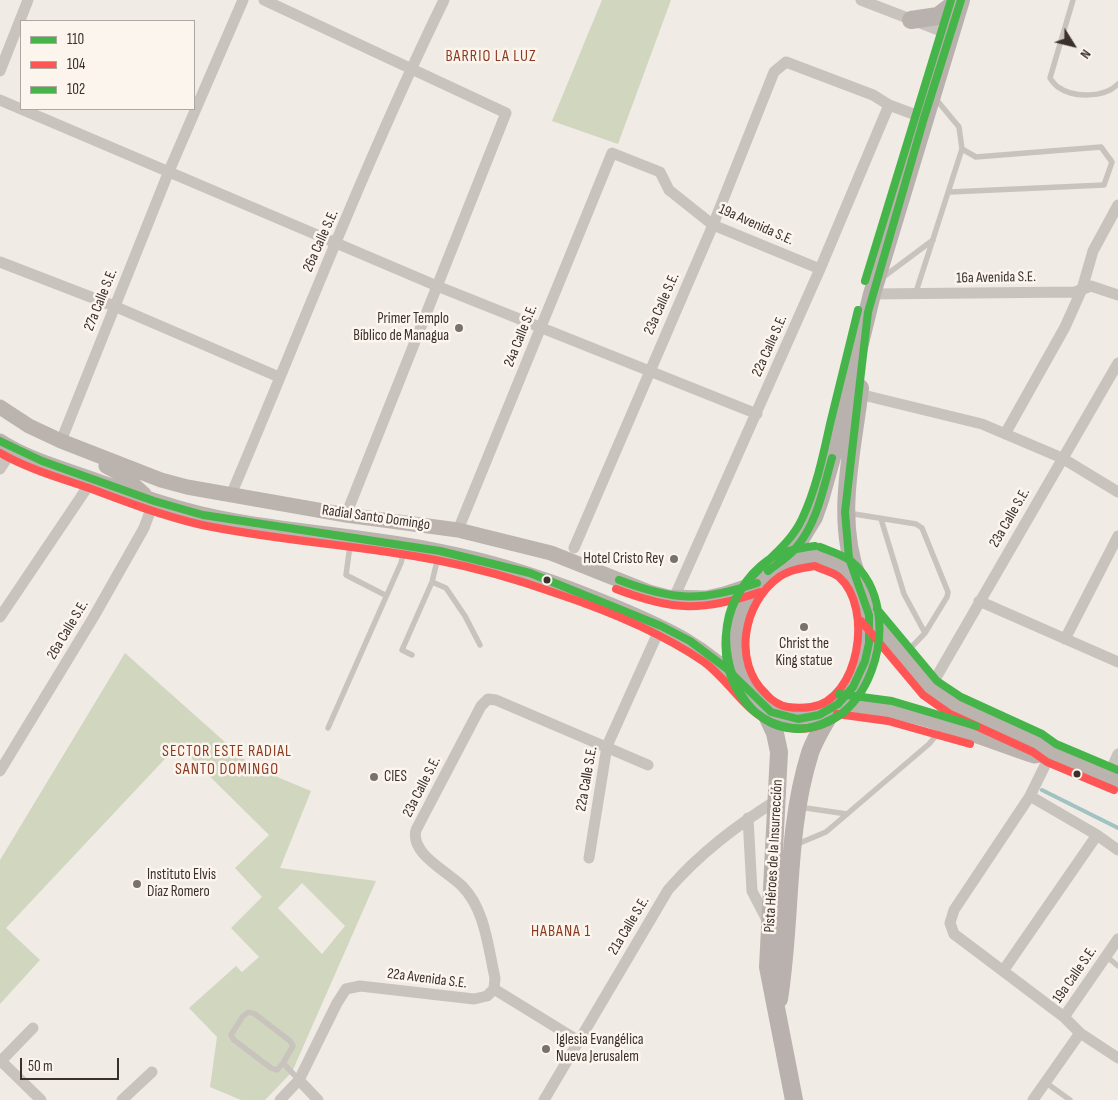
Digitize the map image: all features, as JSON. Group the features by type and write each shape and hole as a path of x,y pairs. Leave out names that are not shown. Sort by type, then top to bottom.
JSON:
{"main road":[{"path":"911,20 938,16 960,0"},
{"path":"868,312 845,512 849,558 864,596 869,615 869,642 865,661 853,687 835,706 808,719 798,719 779,715 756,698 739,669 736,638 742,607 762,577 795,548 814,517 834,450 873,289 960,0"},
{"name":"Radial Santo Domingo","path":"0,407 29,426 61,441 161,480 231,496 346,515 458,530 551,553 649,592 674,598 706,598 724,594 762,577"},
{"path":"0,418 16,427 61,441 86,457 123,475 152,500"},
{"name":"Radial Santo Domingo","path":"0,441 13,449 94,479 152,500 203,515 440,551 530,574 570,587 661,626 712,656 756,698"},
{"path":"762,577 800,557 824,558 844,569 864,596"},
{"path":"869,615 930,688 956,706 1038,743 1051,753 1113,779"},
{"name":"Pista Héroes de la Insurrección","path":"756,698 778,741 779,770 768,967 794,1100"},
{"path":"835,706 876,707 944,726 1034,756 1051,753"},
{"name":"Pista Héroes de la Insurrección","path":"777,1012 784,968 786,910 799,807 811,751 835,706"}],"street":[{"path":"20,20 28,0"},
{"name":"27a Calle S.E.","path":"61,441 169,170 243,0"},
{"path":"264,0 506,113 346,515"},
{"name":"26a Calle S.E.","path":"231,496 307,309 411,68 444,0"},
{"path":"861,0 949,34"},
{"path":"0,71 20,20"},
{"name":"23a Calle S.E.","path":"574,548 713,224 774,72 786,62 873,95 889,105"},
{"path":"0,100 20,108"},
{"path":"889,105 924,118"},
{"name":"22a Calle S.E.","path":"674,598 757,414 889,105"},
{"path":"24,110 169,170 336,244 437,286 650,369 757,414"},
{"name":"19a Avenida S.E.","path":"612,153 660,172 669,190 713,224 820,269"},
{"name":"24a Calle S.E.","path":"458,530 612,153"},
{"path":"1006,434 1065,327 1082,289 1093,251 1118,205"},
{"path":"0,262 114,306 280,377"},
{"name":"16a Avenida S.E.","path":"873,289 915,295 1075,292 1091,286 1118,296"},
{"name":"23a Calle S.E.","path":"930,688 1118,363"},
{"path":"859,394 982,424 1062,458 1118,492"},
{"path":"0,469 13,449"},
{"path":"0,617 94,479"},
{"name":"26a Calle S.E.","path":"2,765 93,618 144,528 152,500"},
{"path":"1065,639 1118,536"},
{"path":"979,601 1118,662"},
{"name":"22a Calle S.E.","path":"589,858 607,746 661,626"},
{"name":"23a Calle S.E.","path":"494,989 495,978 479,909 463,886 417,848 414,838 481,706 488,699 496,700 607,746"},
{"path":"607,746 648,765"},
{"path":"1051,753 1030,796 954,910 950,923 954,934 1064,1017"},
{"path":"1113,779 1118,754"},
{"path":"1030,796 1097,835 1118,850"},
{"name":"21a Calle S.E.","path":"544,1100 577,1040 668,890 691,863 748,818 777,800"},
{"path":"748,818 752,891 770,926"},
{"path":"1003,971 1097,835"},
{"name":"19a Calle S.E.","path":"1118,939 1064,1017 1080,1033 1118,1058"},
{"name":"22a Avenida S.E.","path":"299,1080 337,1002 346,989 360,986 474,999 487,996 494,989"},
{"path":"494,989 577,1040"},
{"path":"32,1028 0,1061 42,1100"},
{"path":"1033,1100 1080,1033"},
{"path":"122,1100 152,1072"},
{"path":"280,1100 299,1080 318,1100"}],"lane":[{"path":"1072,0 1050,78 1057,87 1086,95 1102,93 1118,84"},
{"path":"915,295 950,192 962,149 959,127 931,93"},
{"path":"950,192 1104,185 1112,162 1101,147 976,157 962,149"},
{"path":"873,289 934,240"},
{"path":"845,512 916,524 922,528 928,540 948,592 943,605 925,633 903,656"},
{"path":"881,519 904,594 925,633"},
{"path":"351,538 346,575 386,595"},
{"path":"328,728 401,563 405,545"},
{"path":"412,655 402,650 432,582 440,551"},
{"path":"432,582 446,588 465,616 480,645"},
{"path":"793,846 826,832 928,744 944,726"},
{"path":"799,807 847,814"},
{"path":"1106,956 1118,966"},
{"path":"248,1012 255,1014 294,1046 284,1063 276,1070 271,1068 234,1040 231,1035 233,1029 248,1012"},
{"path":"284,1063 299,1080"},
{"path":"1045,1082 1070,1100"}],"green space":[{"path":"602,0 671,0 618,144 552,121"},
{"path":"125,653 253,767 311,791 280,868 376,881 292,1072 265,1100 241,1100 210,1087 217,1037 189,1008 236,966 242,972 259,957 231,928 262,897 235,868 269,835 178,745 6,928 40,960 0,1004 0,860","holes":["302,883 345,926 322,954 278,908"]}],"waterway":[{"path":"1042,790 1118,828"}],"transit line":[{"name":"102","path":"865,281 951,0"},
{"name":"110","path":"0,441 42,461 154,501 203,515 440,551 530,573 661,626 690,641 726,668 771,712 798,719 819,715 838,704 853,687 865,661 869,643 869,615 849,558 845,512 868,312 924,118 961,0"},
{"name":"102","path":"843,713 821,724 804,729 779,726 764,719 751,707 733,677 726,642 731,608 739,593 793,534 807,508 822,460 858,310"},
{"name":"104","path":"0,453 44,473 145,508 202,525 436,560 526,583 632,622 687,651 704,662 722,678 754,712 764,719 784,727 803,729 820,725 844,712"},
{"name":"110","path":"768,571 792,552 809,529 832,458"},
{"name":"102","path":"815,546 785,552 768,560 753,574 741,590 732,609 727,628 728,668 735,687 754,711 777,725 812,727 838,717 858,697 872,670 879,641 878,611 869,583 851,561 820,547"},
{"name":"104","path":"815,566 839,577 850,591 856,609 858,630 856,651 850,671 841,688 827,701 811,707 797,708 785,706 770,698 755,681 749,666 746,650 746,633 750,617 757,602 767,588 779,577 787,573 815,566"},
{"name":"110","path":"619,580 656,592 688,596 720,594 757,583"},
{"name":"104","path":"616,589 654,602 688,606 721,603 760,592"},
{"name":"102","path":"877,609 937,681 961,697 1042,734 1056,744 1118,770"},
{"name":"104","path":"861,621 923,695 950,714 1033,752 1047,762 1114,790"},
{"name":"102","path":"839,694 892,701 976,726"},
{"name":"104","path":"837,714 888,721 970,744"}],"place":[{"name":"Primer Templo Bíblico de Managua","path":"459,328"},
{"name":"Hotel Cristo Rey","path":"674,559"},
{"name":"Christ the King statue","path":"804,627"},
{"name":"CIES","path":"374,777"},
{"name":"Instituto Elvis Díaz Romero","path":"137,884"},
{"name":"Iglesia Evangélica Nueva Jerusalem","path":"546,1049"}],"district":[{"name":"BARRIO LA LUZ","path":"491,57"},
{"name":"SECTOR ESTE RADIAL SANTO DOMINGO","path":"227,761"},
{"name":"HABANA 1","path":"561,932"}]}
